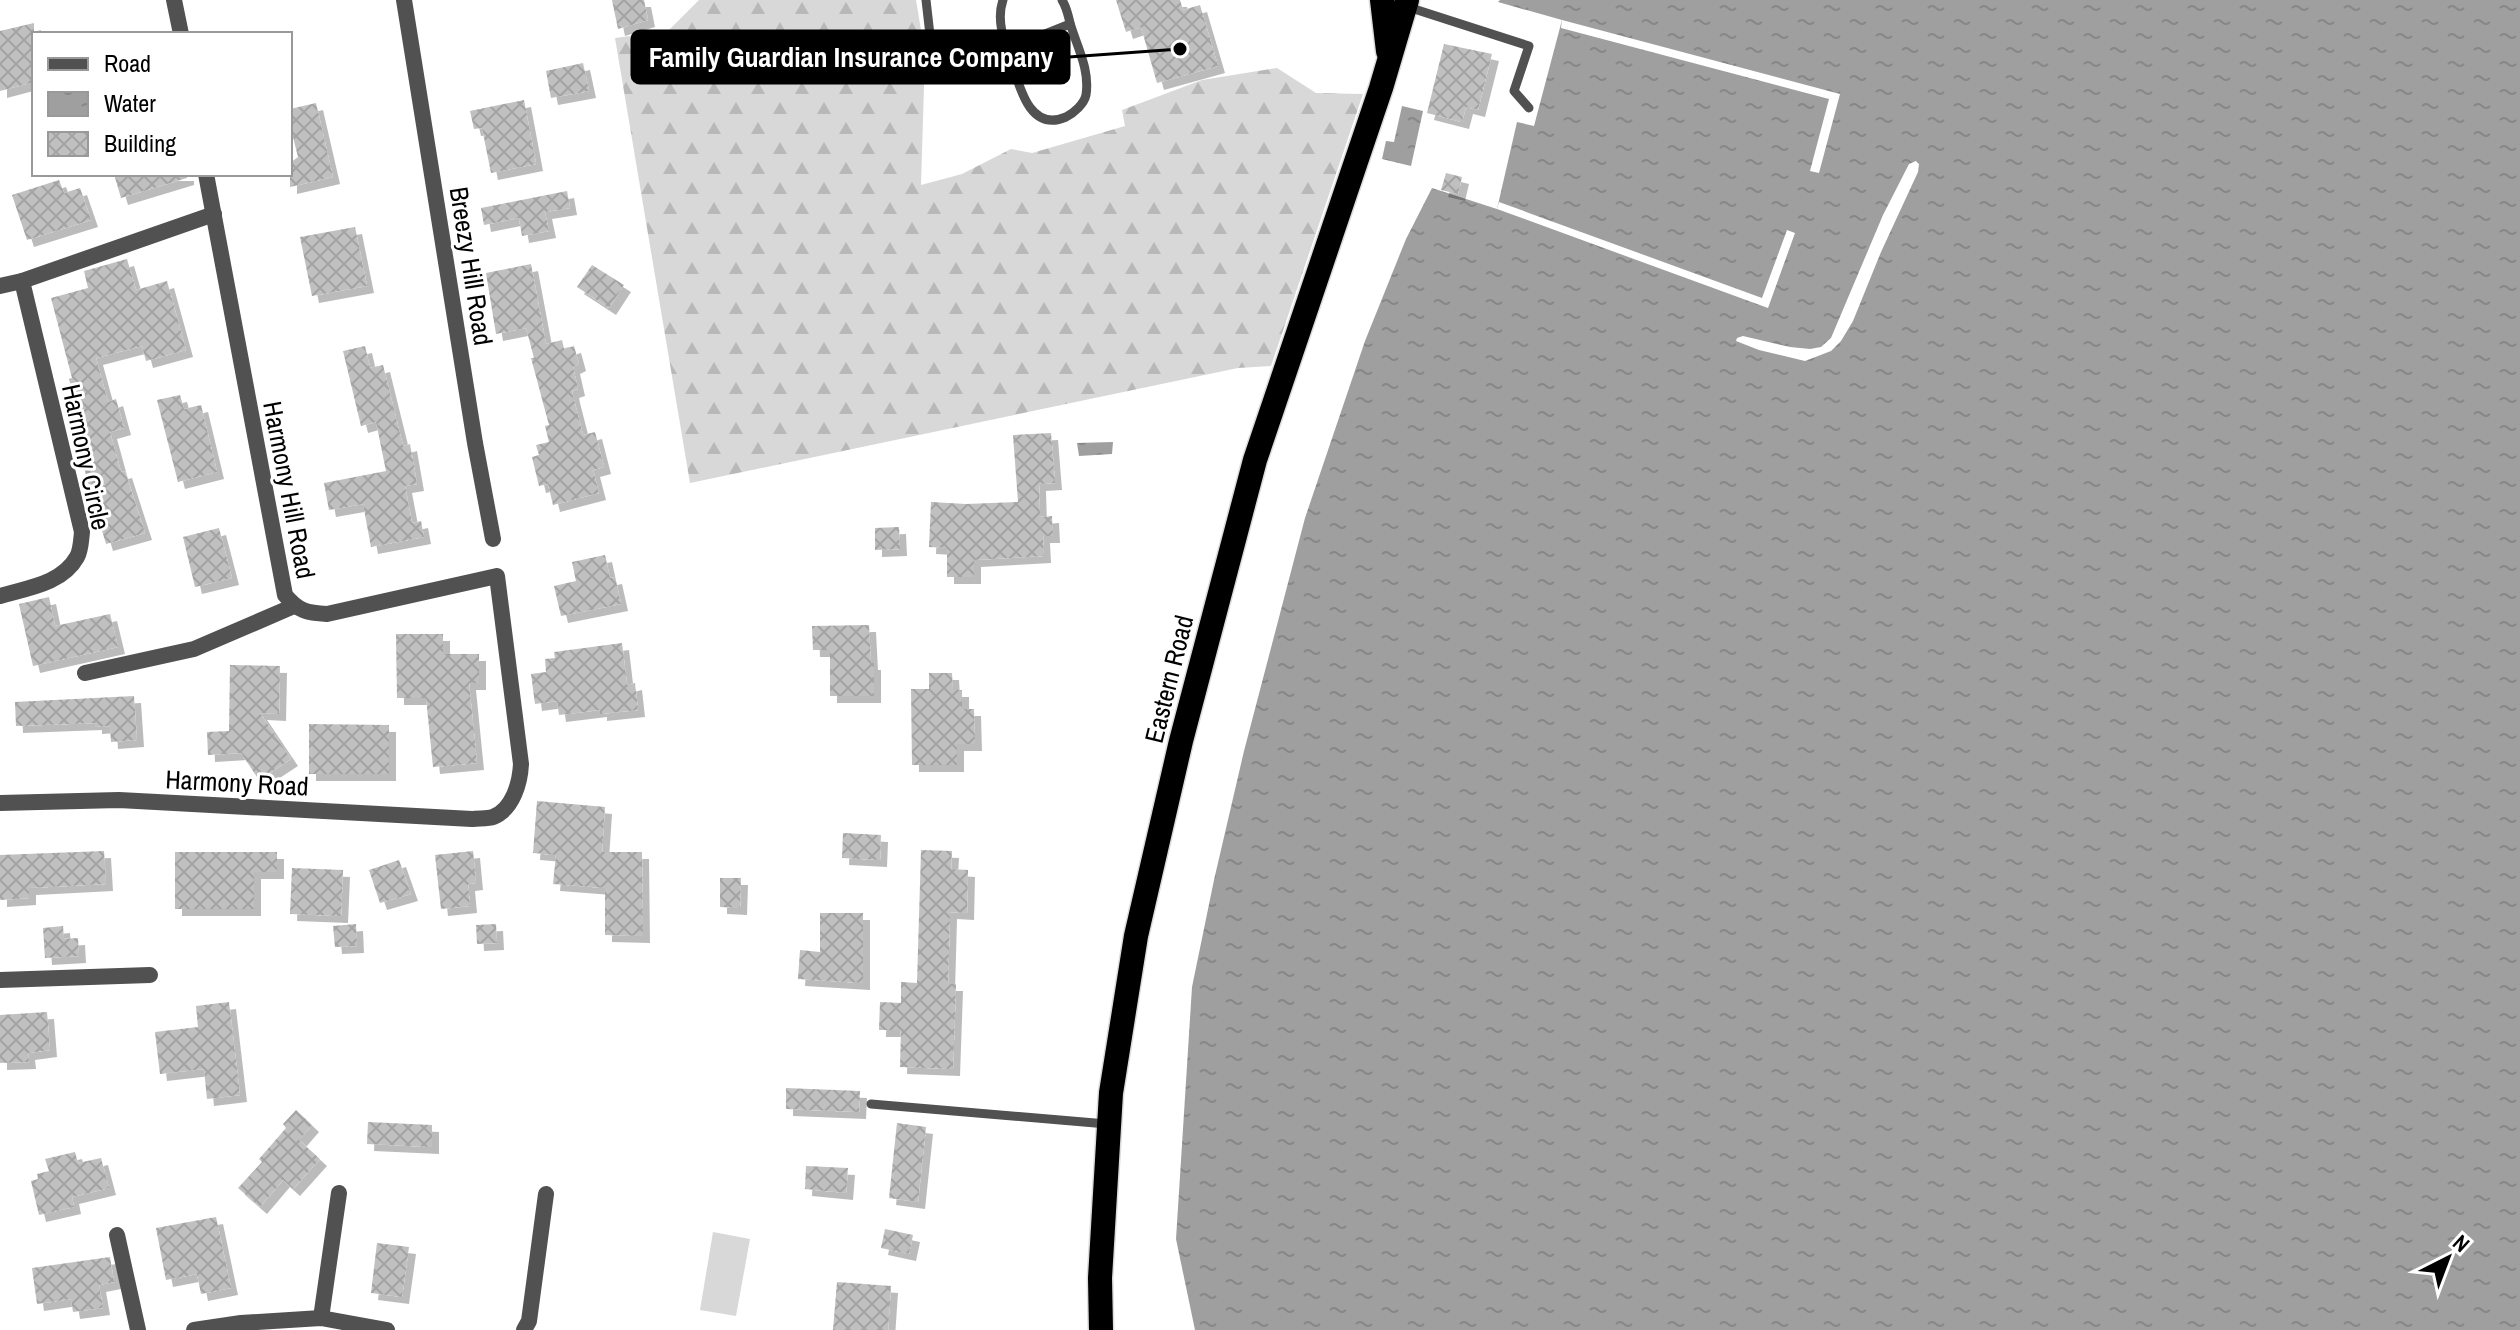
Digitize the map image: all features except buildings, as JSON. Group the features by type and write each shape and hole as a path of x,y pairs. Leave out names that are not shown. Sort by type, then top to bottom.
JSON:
{"highway":[{"name":"Eastern Road","path":"1101,1330 1100,1278 1111,1093 1136,936 1181,741 1251,474 1389,61 1398,2"}],"street":[{"path":"174,0 181,32"},
{"name":"Breezy Hill Road","path":"404,0 493,539"},
{"name":"Harmony Hill Road","path":"206,176 285,595 294,606 309,613 327,614 497,576 521,764 520,781 507,806 493,817 472,819"},
{"path":"0,286 214,214"},
{"name":"Harmony Circle","path":"0,596 50,582 78,555 82,532 22,281"},
{"path":"85,673 194,649 294,606"},
{"name":"Harmony Road","path":"0,803 119,800 472,819"},
{"path":"0,980 150,975"},
{"path":"321,1318 339,1193"},
{"path":"524,1330 529,1321 546,1194"},
{"path":"117,1235 138,1330"},
{"path":"194,1330 241,1323 321,1318 387,1330"}],"lane":[{"path":"926,0 930,35 936,53 951,65 970,64 1070,24"},
{"path":"1003,0 1000,10 1002,32 1024,99 1034,114 1049,121 1064,118 1086,98 1085,65 1062,0"},
{"path":"1398,2 1529,46 1514,91 1529,108"},
{"path":"871,1104 1109,1125"}],"green space":[{"path":"699,0 916,0 925,54 921,185 962,174 1011,149 1032,153 1125,126 1122,110 1202,80 1277,68 1316,93 1363,94 1271,366 1238,368 690,483 615,38 668,31"},
{"path":"713,1232 750,1239 736,1316 700,1310"}],"water":[{"path":"2520,0 2520,1330 1195,1330 1176,1239 1192,987 1214,880 1305,518 1365,341 1406,239 1432,188 1497,209 1517,122 1534,126 1562,20 1498,2"},
{"path":"1402,106 1423,111 1411,166 1382,159 1386,141 1394,142"},
{"path":"1113,442 1112,454 1079,456 1077,443"}],"pier":[{"path":"1562,20 1840,94 1819,173 1810,171 1829,99 1561,28"},
{"path":"1916,161 1919,164 1918,172 1853,321 1831,351 1805,361 1736,341 1743,336 1810,349 1821,347 1831,338 1883,215 1909,164"},
{"path":"1499,202 1762,298 1787,230 1795,233 1768,308 1497,209"}],"place":[{"name":"Family Guardian Insurance Company","path":"1180,49"}]}
